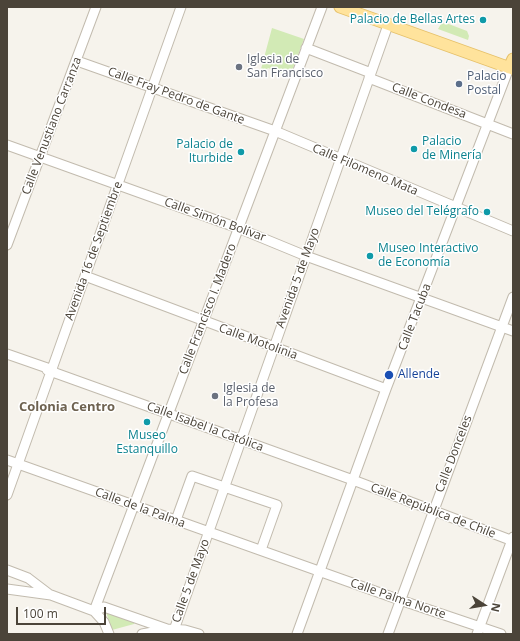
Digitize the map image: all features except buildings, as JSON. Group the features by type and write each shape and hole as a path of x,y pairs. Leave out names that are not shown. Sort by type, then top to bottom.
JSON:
{"main road":[{"path":"340,7 388,25 512,65"}],"street":[{"name":"Calle Venustiano Carranza","path":"7,245 96,7"},
{"name":"Avenida 16 de Septiembre","path":"7,495 181,7"},
{"name":"Calle Francisco I. Madero","path":"94,611 322,7"},
{"name":"Avenida 5 de Mayo","path":"208,532 388,25"},
{"name":"Calle Condesa","path":"306,48 370,76 513,134"},
{"name":"Calle Fray Pedro de Gante","path":"77,61 275,131"},
{"name":"Calle Tacuba","path":"297,634 386,389 512,65"},
{"name":"Calle Filomeno Mata","path":"275,131 513,231"},
{"name":"Calle Simón Bolívar","path":"7,145 238,228 306,256 513,331"},
{"name":"Calle Motolinia","path":"85,276 203,322 386,389"},
{"name":"Calle Donceles","path":"388,634 432,511 513,297"},
{"name":"Calle Isabel la Católica","path":"7,354 353,480"},
{"name":"Calle de la Palma","path":"7,460 319,572"},
{"path":"176,520 192,476 277,505 261,550"},
{"name":"Calle República de Chile","path":"353,480 432,511 513,539"},
{"name":"Calle 5 de Mayo","path":"174,630 208,532"},
{"path":"479,630 513,539"},
{"path":"7,570 28,578 51,595"},
{"name":"Calle Palma Norte","path":"319,572 400,600 479,630 501,634"},
{"path":"7,589 51,595 94,611 104,622 109,634"},
{"path":"94,611 104,607 151,624 174,630"},
{"path":"142,634 174,630 185,630 199,634"}],"green space":[{"path":"446,23 467,31 469,36 468,40 438,29 441,24"},
{"path":"272,28 304,39 290,76 268,68 266,70 261,69"},
{"path":"106,612 135,622 134,624 112,630"}],"place":[{"name":"Palacio de Bellas Artes","path":"483,20"},
{"name":"Iglesia de San Francisco","path":"239,67"},
{"name":"Palacio Postal","path":"459,84"},
{"name":"Palacio de Minería","path":"414,149"},
{"name":"Palacio de Iturbide","path":"241,152"},
{"name":"Museo del Telégrafo","path":"487,212"},
{"name":"Museo Interactivo de Economía","path":"370,256"},
{"name":"Allende","path":"389,375"},
{"name":"Iglesia de la Profesa","path":"215,396"},
{"name":"Museo Estanquillo","path":"147,422"}],"district":[{"name":"Colonia Centro","path":"67,407"}]}
